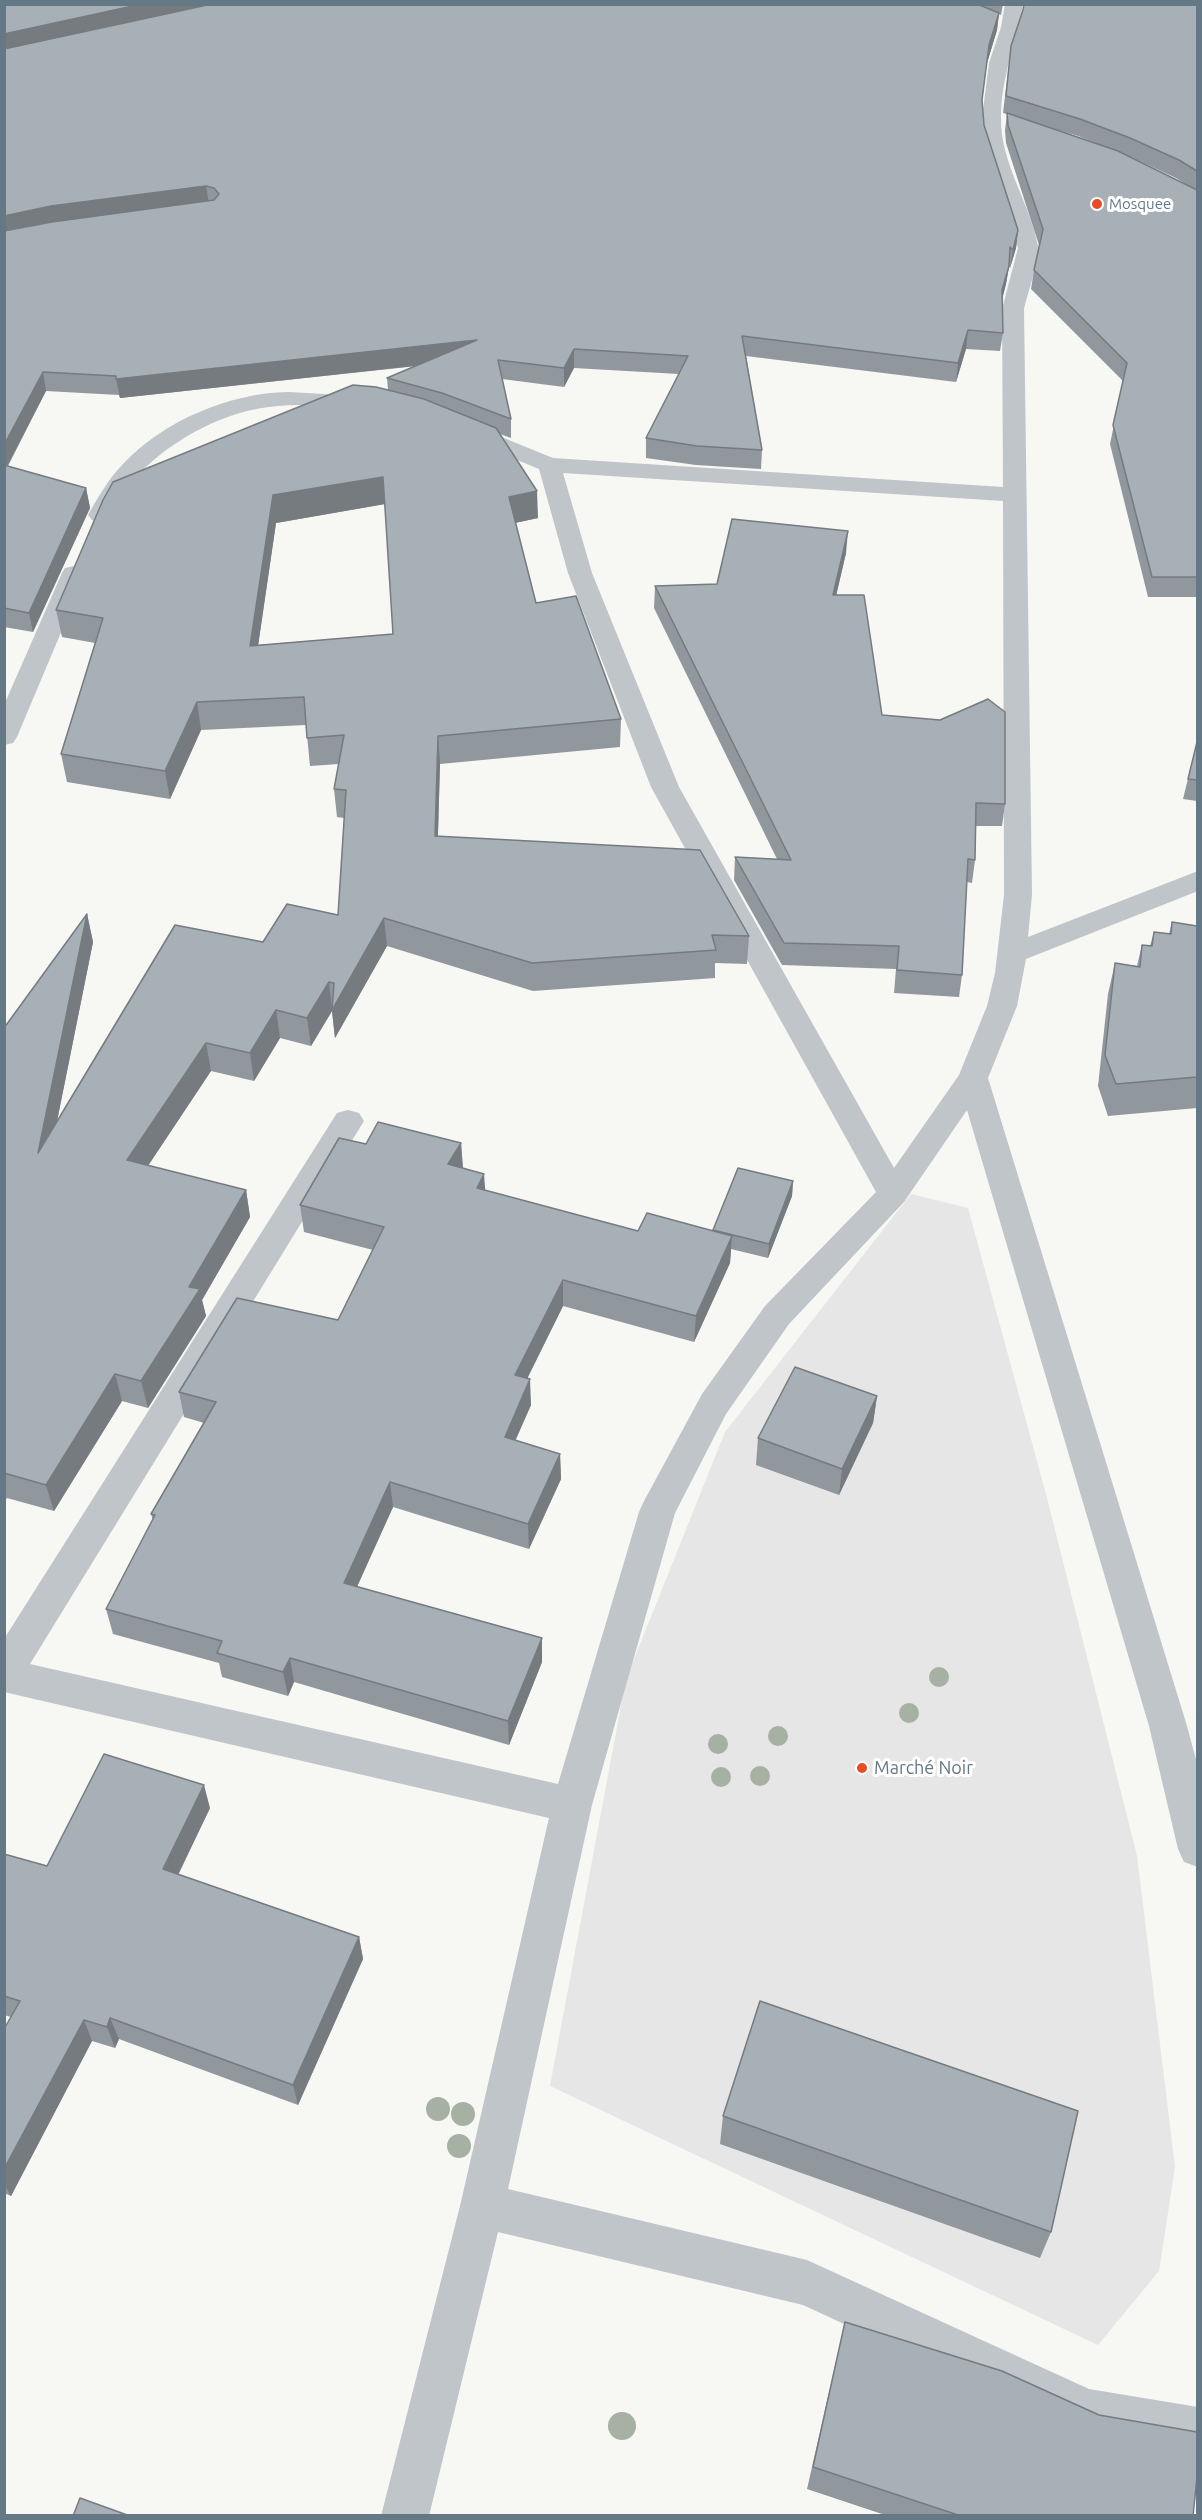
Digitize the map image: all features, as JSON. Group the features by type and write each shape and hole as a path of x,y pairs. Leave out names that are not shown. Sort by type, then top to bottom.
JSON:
{"street":[{"path":"405,2516 482,2206 572,1805 657,1512 714,1404 777,1315 893,1194 973,1078 1002,1006 1012,954 1018,895 1013,309 1028,248 994,143 1002,121 998,63 1001,24 1014,4"},
{"path":"4,737 87,542 117,487 140,461 193,422 235,407 276,399 322,399 379,404"},
{"path":"445,423 549,465 1015,495"},
{"path":"549,465 580,573 665,787 893,1194"},
{"path":"1012,954 1197,880"},
{"path":"973,1078 1168,1726 1197,1849"},
{"path":"348,1121 4,1674 572,1805"},
{"path":"482,2206 554,2221 807,2283 1086,2412 1197,2431"}],"shaded area":[{"name":"Marché Noir","path":"911,1194 968,1208 1047,1498 1137,1856 1175,2167 1159,2271 1098,2345 550,2086 626,1679 725,1432"}],"building":[{"path":"4,4 142,4 4,34"},
{"path":"212,4 977,4 999,13 989,45 982,100 984,125 1018,230 1013,250 1010,247 1009,266 1002,290 1003,333 968,330 958,363 742,336 762,450 697,446 646,438 688,356 574,349 564,368 498,360 511,419 442,393 387,378 477,340 116,379 116,376 43,372 4,445 4,231 52,222 214,200 219,194 214,188 206,186 51,206 4,216 4,49"},
{"path":"1024,4 1197,4 1197,171 1179,160 1130,138 1080,119 1006,96 1011,46"},
{"path":"1007,113 1118,151 1197,190 1197,577 1152,577 1113,425 1127,363 1034,270 1043,229 1008,125"},
{"path":"353,385 376,387 424,399 496,428 537,491 509,497 536,603 576,596 621,719 438,736 435,836 700,850 749,936 712,935 716,950 532,963 384,918 332,1010 334,983 329,982 307,1018 276,1010 250,1053 206,1043 127,1160 246,1190 189,1287 200,1289 141,1381 115,1374 46,1485 4,1473 4,1028 87,914 38,1153 175,925 263,942 287,904 338,915 346,790 334,789 344,735 307,738 304,697 197,702 165,771 61,754 103,618 56,610 103,500 113,482","holes":["383,477 393,634 250,646 273,495"]},
{"path":"4,465 86,488 29,613 4,608"},
{"path":"732,519 848,531 833,595 864,595 882,715 940,720 988,699 1005,712 1005,804 976,803 975,860 968,859 962,975 897,970 899,946 784,943 735,857 791,860 655,586 717,584"},
{"path":"1197,742 1197,780 1188,779"},
{"path":"1172,922 1197,926 1197,1077 1116,1084 1105,1055 1115,963 1140,967 1142,945 1152,946 1154,932 1171,934"},
{"path":"378,1122 461,1143 448,1164 484,1174 477,1188 638,1231 647,1213 732,1236 696,1316 563,1280 515,1375 530,1379 505,1437 560,1454 528,1524 390,1482 344,1583 542,1638 508,1721 290,1658 283,1672 217,1653 222,1641 106,1609 155,1515 151,1514 216,1402 179,1392 237,1298 338,1320 384,1227 300,1205 339,1138 366,1144"},
{"path":"738,1168 793,1181 769,1244 713,1230"},
{"path":"795,1367 877,1396 842,1469 758,1438"},
{"path":"104,1754 204,1785 163,1869 359,1937 293,2085 110,2018 107,2027 84,2020 4,2169 4,2029 20,2001 4,1996 4,1854 47,1866"},
{"path":"760,2001 1078,2111 1051,2232 723,2116"},
{"path":"845,2322 1002,2371 1099,2415 1197,2432 1197,2477 1193,2516 961,2516 813,2467"},
{"path":"80,2498 130,2516 73,2516"}],"place":[{"name":"Mosquee","path":"1097,204"},
{"name":"Marché Noir","path":"862,1768"}]}
